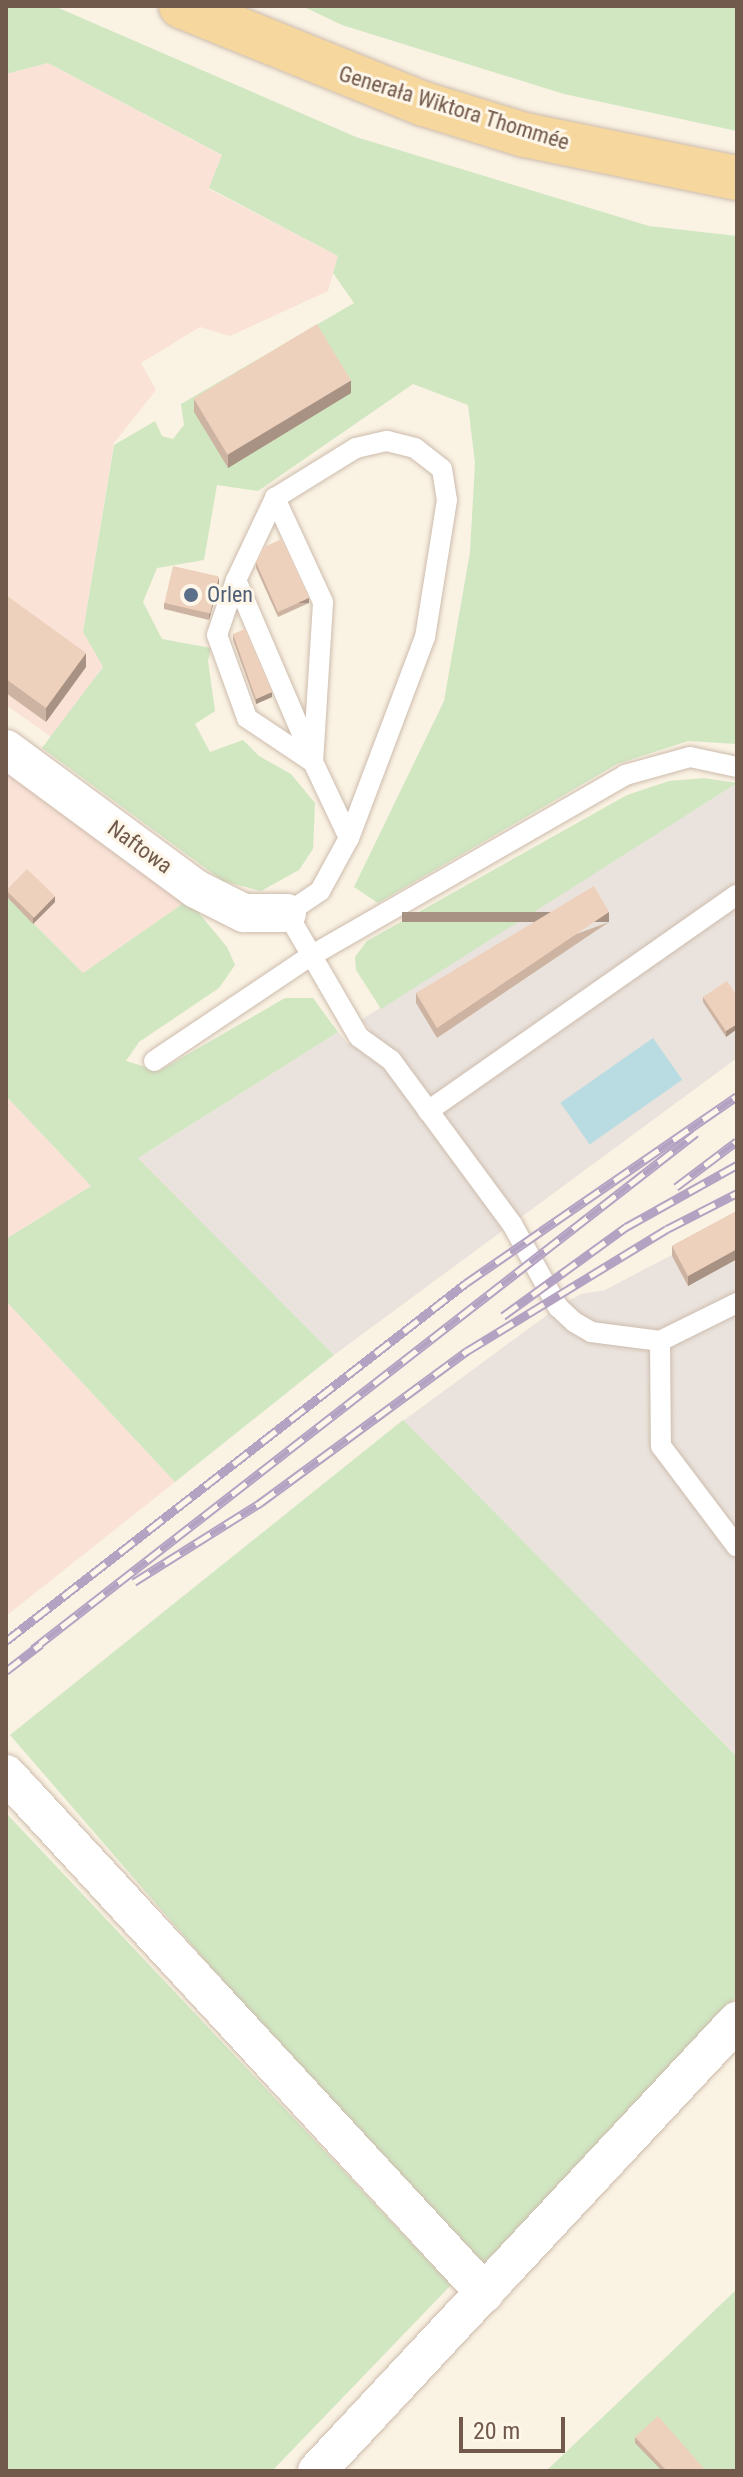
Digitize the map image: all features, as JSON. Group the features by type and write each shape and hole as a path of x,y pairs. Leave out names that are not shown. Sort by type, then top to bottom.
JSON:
{"main road":[{"name":"Generała Wiktora Thommée","path":"181,6 424,104 539,138 737,178"}],"street":[{"name":"Naftowa","path":"6,749 196,889 244,913 287,913"},
{"path":"6,1774 485,2293"},
{"path":"317,2471 737,2021"}],"lane":[{"path":"313,762 247,718 217,635 236,580 275,498 356,448 387,441 415,448 442,469 447,500 425,637 349,838 320,891 287,913 309,957 359,1037 391,1060 512,1224 558,1307 591,1332 660,1341 737,1303"},
{"path":"275,498 323,602 313,762"},
{"path":"236,580 313,762 349,838"},
{"path":"154,1061 309,957 625,775 690,757 737,767"},
{"path":"428,1111 737,895"},
{"path":"660,1341 661,1446 737,1547"}],"shaded area":[{"path":"48,63 223,156 209,189 338,256 328,291 230,336 200,327 141,363 156,390 114,443 83,632 103,666 53,738 6,705 6,74"},
{"path":"6,769 188,900 83,973 6,896"},
{"path":"737,783 737,1058 334,1355 138,1158 338,1032 348,1044 371,1030 361,1020"},
{"path":"6,1096 91,1186 6,1239"},
{"path":"737,1221 737,1757 403,1421 558,1307 581,1294 605,1290"},
{"path":"6,1301 175,1482 6,1616"}],"green space":[{"path":"54,6 356,137 649,226 737,236 737,744 688,741 617,764 378,903 354,887 444,701 470,552 475,463 468,405 413,384 258,491 217,485 204,560 157,568 143,602 162,639 211,648 208,661 215,711 195,724 210,752 243,740 259,756 291,774 315,803 313,849 299,870 261,891 223,881 42,748 103,667 83,632 114,445 155,421 162,436 173,439 184,425 181,404 354,303 333,273 338,256 209,188 222,155 48,63 6,74 6,9"},
{"path":"302,6 737,6 737,131 564,94 342,25"},
{"path":"704,778 737,783 381,1009 356,970 355,957 367,941 627,795 669,781"},
{"path":"6,896 83,973 188,900 227,947 235,965 219,988 139,1042 126,1061 159,1071 285,998 313,998 338,1032 138,1158 334,1355 175,1482 6,1301 6,1239 91,1186 6,1096"},
{"path":"403,1420 737,1757 737,1996 489,2273 313,2085 10,1735"},
{"path":"6,1813 451,2285 272,2471 6,2471"},
{"path":"737,2289 737,2471 546,2471 667,2356"}],"water":[{"path":"653,1038 682,1080 590,1145 560,1103"}],"building":[{"path":"317,324 351,381 228,455 194,398"},
{"path":"282,539 309,598 278,612 256,562 264,547"},
{"name":"Orlen","path":"173,566 219,577 210,614 164,603"},
{"path":"6,595 86,653 46,708 6,679"},
{"path":"245,629 272,692 256,699 233,634"},
{"path":"27,869 55,896 34,918 6,891"},
{"path":"594,886 609,912 437,1028 416,993"},
{"path":"727,981 737,996 737,1024 726,1031 703,997"},
{"path":"737,1211 737,1249 688,1276 672,1246"},
{"path":"658,2416 706,2471 667,2471 635,2437"}],"railway":[{"path":"6,1641 466,1283 737,1096"},
{"path":"33,1649 696,1133"},
{"path":"676,1187 737,1141"},
{"path":"503,1316 626,1227 737,1165"},
{"path":"134,1582 260,1503 467,1351 667,1229 737,1193"},
{"path":"6,1671 41,1644"}],"place":[{"name":"Orlen","path":"191,595"}]}
